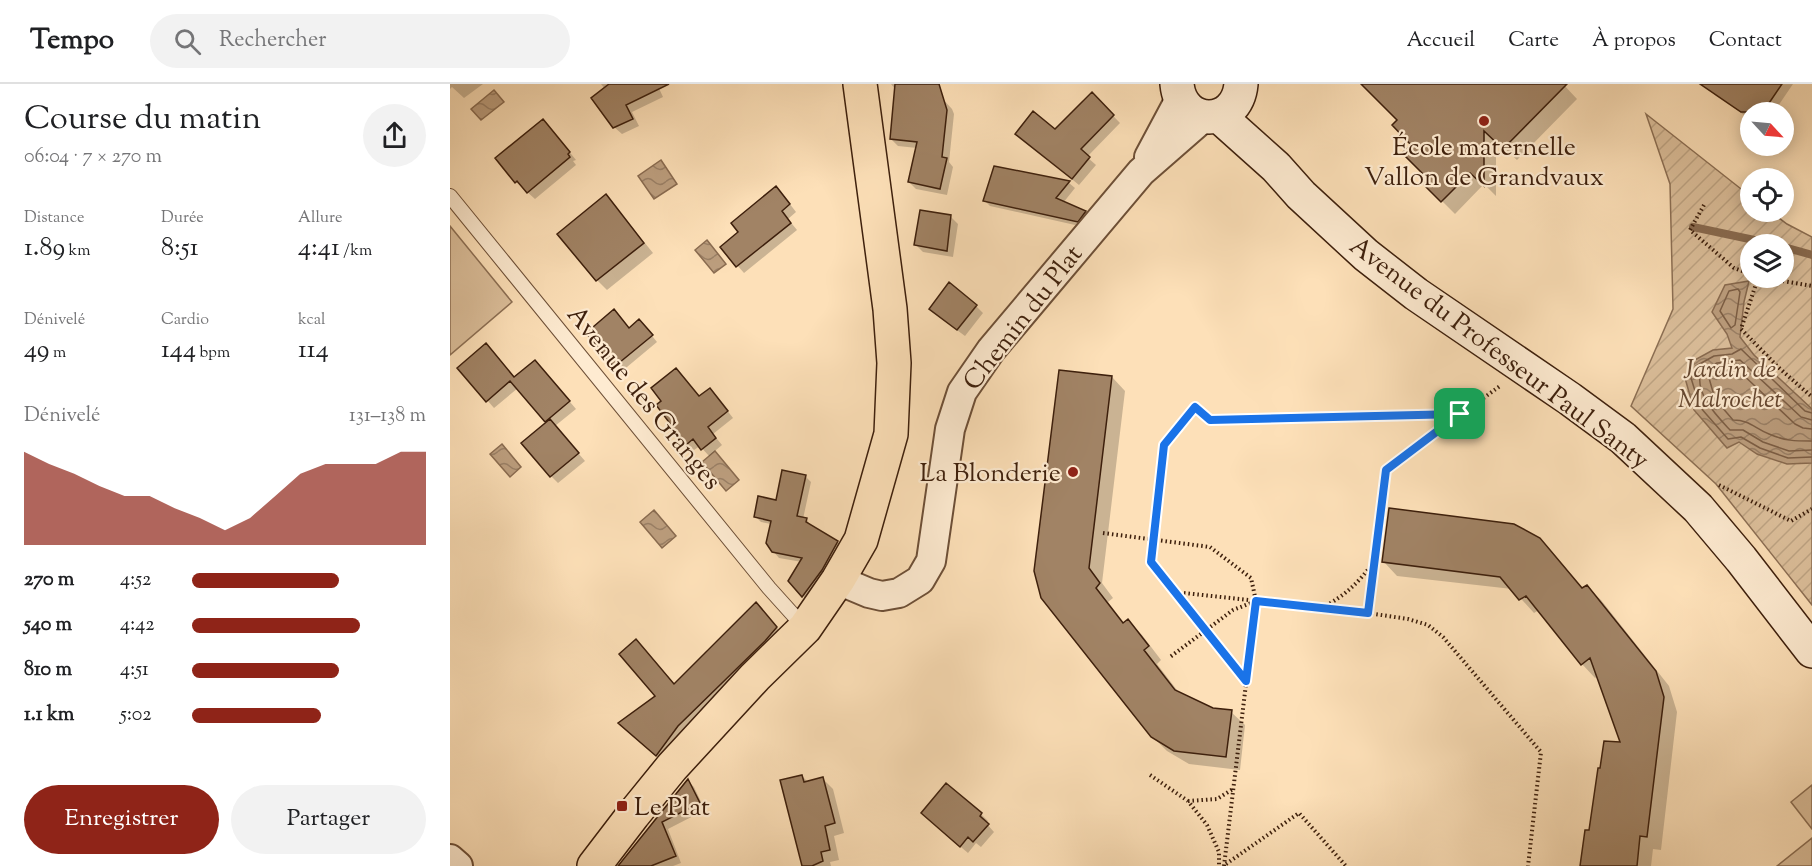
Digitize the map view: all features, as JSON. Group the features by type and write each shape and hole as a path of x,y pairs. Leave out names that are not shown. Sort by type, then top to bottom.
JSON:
{"main road":[{"path":"594,865 672,767 755,677 805,628 838,580 861,540 891,434 893,375 890,309 860,84"},
{"name":"Avenue du Professeur Paul Santy","path":"1201,98 1366,255 1416,294 1526,368 1623,438 1698,508 1741,559 1812,651"}],"street":[{"name":"Chemin du Plat","path":"838,580 882,596 899,593 920,580 932,561 950,429 962,392 991,350 1201,98"},
{"path":"450,859 458,866"}],"lane":[{"name":"Avenue des Granges","path":"450,196 769,588 805,628"}],"path":[{"path":"1704,205 1690,230 1734,268 1740,270"},
{"path":"1794,283 1812,286"},
{"path":"1755,288 1741,329 1778,367 1812,397"},
{"path":"1368,613 1386,470 1526,368"},
{"path":"1246,681 1151,562 1164,445 1195,407 1210,420 1460,414"},
{"path":"1716,484 1791,521 1812,509"},
{"path":"1103,533 1210,548 1251,578 1256,601 1225,865"},
{"path":"1322,608 1343,596 1357,584 1375,561"},
{"path":"1175,592 1368,613 1428,626 1443,637 1541,752 1528,866"},
{"path":"1170,657 1233,610 1256,601"},
{"path":"1150,775 1188,801 1207,825 1219,852 1219,866"},
{"path":"1188,801 1218,799 1233,789"},
{"path":"1225,865 1299,813 1346,866"}],"green space":[{"name":"Jardin de Malrochet","path":"1646,114 1740,188 1740,222 1784,222 1812,237 1812,605 1716,484 1631,406 1673,309 1670,184"},
{"path":"450,226 512,302 450,355"},
{"path":"1812,785 1812,829 1791,802"},
{"path":"1812,838 1812,866 1777,866"}],"water":[{"path":"494,90 504,102 481,120 471,109"},
{"path":"661,160 677,184 654,199 638,176"},
{"path":"707,240 726,264 714,273 695,250"},
{"path":"1740,282 1740,288 1747,288 1740,337 1754,355 1812,409 1812,463 1787,464 1757,454 1739,442 1727,448 1694,410 1685,378 1691,362 1713,350 1732,348 1727,334 1712,312 1725,285"},
{"path":"502,444 521,467 510,477 490,454"},
{"path":"715,451 739,480 726,491 702,462"},
{"path":"654,510 676,536 662,548 640,522"}],"building":[{"path":"609,84 669,84 626,105 633,119 613,128 591,98"},
{"path":"895,84 939,84 947,110 942,157 947,158 940,189 908,182 917,142 890,139"},
{"path":"1361,84 1567,84 1503,149 1484,131 1484,186 1470,173 1441,202 1422,183 1427,178 1402,153 1411,145 1392,125 1397,120"},
{"path":"1700,84 1782,84 1770,102 1740,102 1740,111"},
{"path":"1092,92 1114,115 1081,149 1090,157 1072,179 1015,134 1033,111 1055,129"},
{"path":"543,119 570,152 568,154 570,157 527,193 517,181 515,183 495,158"},
{"path":"994,166 1070,181 1056,198 1086,211 1078,222 983,201"},
{"path":"776,186 790,204 782,211 791,223 736,267 720,247 738,232 731,223"},
{"path":"606,194 644,243 596,281 557,234"},
{"path":"920,210 951,215 947,251 914,245"},
{"path":"949,282 977,305 957,330 929,309"},
{"path":"614,309 629,328 639,319 653,335 614,367 586,333"},
{"path":"486,343 514,377 535,360 570,401 545,422 510,381 486,402 457,368"},
{"path":"676,368 699,396 710,388 728,411 708,427 716,438 701,450 693,439 686,445 656,405 661,401 651,388"},
{"name":"La Blonderie","path":"1059,370 1112,376 1089,568 1100,583 1096,588 1123,623 1128,619 1149,646 1144,650 1175,690 1213,708 1232,710 1226,757 1174,751 1151,737 1041,598 1034,571"},
{"path":"550,419 579,453 550,477 521,443"},
{"path":"782,470 806,475 797,516 807,518 806,522 838,541 822,570 802,597 788,581 802,558 772,552 766,543 771,521 754,517 758,496 776,500"},
{"path":"1389,508 1514,524 1540,538 1582,588 1587,585 1656,671 1664,697 1647,837 1640,836 1637,866 1580,866 1585,830 1589,830 1604,741 1620,742 1590,658 1581,665 1526,596 1519,600 1500,577 1382,562"},
{"path":"756,602 777,627 678,726 656,756 618,723 655,696 619,654 636,639 674,684"},
{"path":"802,775 804,782 823,777 835,823 825,826 830,850 821,852 823,861 812,866 802,866 780,780"},
{"path":"688,779 700,803 662,822 676,856 651,866 618,866"},
{"path":"946,783 982,813 980,816 989,824 973,842 968,837 960,847 921,813"}],"waterway":[{"path":"1693,227 1740,237"},
{"path":"1794,250 1812,255"}],"place":[{"name":"École maternelle Vallon de Grandvaux","path":"1484,121"},
{"name":"La Blonderie","path":"1073,472"},
{"name":"Le Plat","path":"622,806"}],"route":[{"path":"1195,407 1210,420 1460,414 1386,470 1368,613 1256,601 1246,681 1151,562 1164,445 1195,407"}]}
